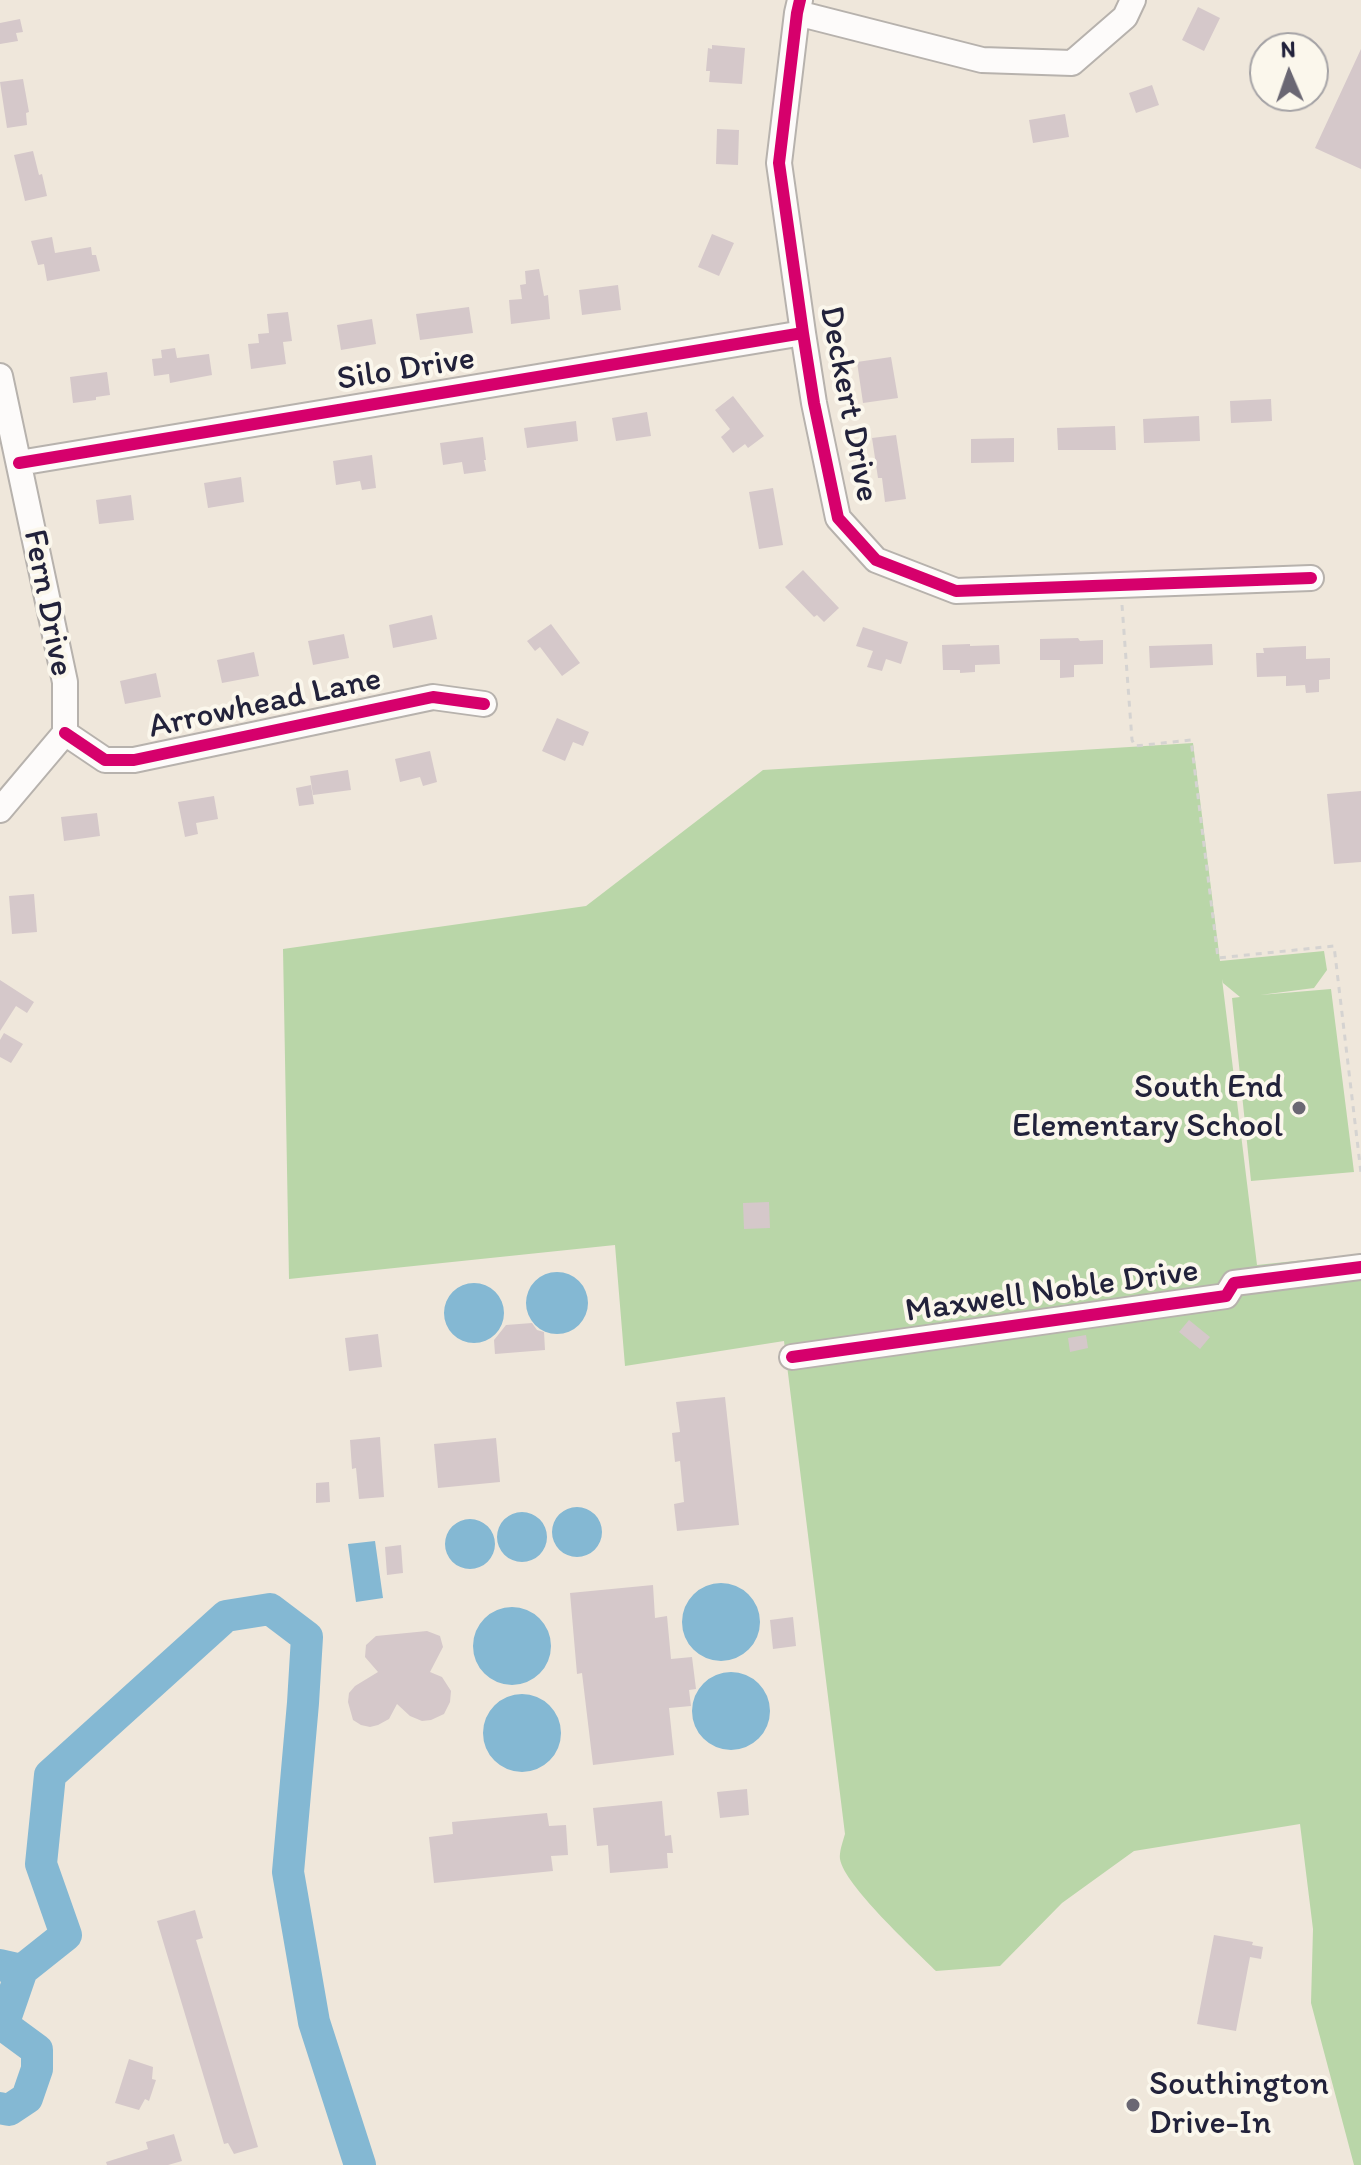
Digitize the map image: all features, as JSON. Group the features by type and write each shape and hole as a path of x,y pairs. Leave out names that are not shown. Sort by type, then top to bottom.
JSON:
{"street":[{"path":"799,7 982,60 1072,63 1125,17 1133,0"},
{"name":"Deckert Drive","path":"799,7 779,163 814,403 838,518 876,560 956,591 1311,578"},
{"name":"Silo Drive","path":"19,463 803,333"},
{"name":"Fern Drive","path":"0,376 65,682 65,733"},
{"name":"Arrowhead Lane","path":"65,733 105,760 134,760 433,697 484,704"},
{"path":"0,810 65,733"},
{"name":"Maxwell Noble Drive","path":"792,1357 1226,1296 1234,1283 1361,1267"}],"path":[{"path":"1121,585 1132,740 1135,746 1191,740 1218,958 1334,946 1361,1173"}],"green space":[{"path":"1193,743 1220,961 1324,951 1327,970 1314,988 1260,995 1331,989 1354,1172 1251,1181 1232,998 1240,997 1222,979 1257,1265 1361,1254 1361,2165 1354,2165 1311,2003 1313,1929 1300,1824 1134,1851 1062,1903 1000,1966 936,1971 854,1885 840,1859 845,1834 784,1341 625,1366 615,1245 289,1279 283,949 586,906 763,770"}],"water":[{"path":"551,1272 563,1272 579,1281 586,1291 586,1315 579,1325 563,1334 551,1334 531,1320 526,1309 526,1297 540,1277"},
{"path":"474,1283 485,1285 495,1292 502,1302 502,1324 495,1334 485,1341 474,1343 463,1341 453,1334 446,1324 444,1313 446,1302 453,1292 463,1285"},
{"path":"577,1507 594,1515 602,1532 594,1549 577,1557 560,1549 552,1532 560,1515"},
{"path":"522,1512 539,1520 547,1537 539,1554 522,1562 505,1554 497,1537 505,1520"},
{"path":"470,1519 487,1527 495,1544 487,1561 470,1569 453,1561 445,1544 453,1527"},
{"path":"375,1541 383,1598 356,1602 348,1544"},
{"path":"721,1583 736,1586 753,1600 760,1622 757,1637 743,1654 721,1661 706,1658 689,1644 682,1622 685,1607 699,1590"},
{"path":"512,1607 527,1610 544,1624 551,1646 548,1661 534,1678 512,1685 497,1682 480,1668 473,1646 476,1631 490,1614"},
{"path":"731,1672 746,1675 763,1689 770,1711 767,1726 753,1743 731,1750 716,1747 699,1733 692,1711 695,1696 709,1679"},
{"path":"522,1694 537,1697 554,1711 561,1733 558,1748 544,1765 522,1772 507,1769 490,1755 483,1733 486,1718 500,1701"}],"building":[{"path":"1198,7 1220,18 1204,51 1182,40"},
{"path":"20,19 23,32 16,33 18,41 0,44 0,23"},
{"path":"712,45 745,48 742,84 709,82 710,71 706,71 708,48 712,49"},
{"path":"1361,49 1361,169 1315,148"},
{"path":"23,79 29,112 26,113 27,125 7,128 0,82"},
{"path":"1152,85 1159,105 1136,113 1129,93"},
{"path":"1065,114 1069,137 1033,143 1029,120"},
{"path":"717,129 739,130 738,165 716,164"},
{"path":"33,151 47,196 25,201 14,155"},
{"path":"712,234 734,243 719,276 698,267"},
{"path":"52,237 55,253 91,247 100,271 47,281 44,264 38,265 31,241"},
{"path":"539,269 544,296 548,295 550,319 511,324 509,300 522,299 520,285 526,284 525,271"},
{"path":"618,285 621,310 582,315 579,290"},
{"path":"469,307 473,333 420,340 416,314"},
{"path":"288,312 292,341 283,342 286,364 251,369 248,344 259,343 258,334 269,333 267,314"},
{"path":"372,319 376,344 341,350 337,325"},
{"path":"175,348 177,358 209,354 212,375 170,383 169,374 154,376 152,359 162,358 161,350"},
{"path":"891,357 898,398 863,403 857,362"},
{"path":"107,372 110,395 73,403 70,377"},
{"path":"733,396 764,436 748,448 745,444 733,453 721,437 730,429 715,410"},
{"path":"1271,399 1272,421 1231,423 1230,401"},
{"path":"647,412 651,436 616,441 612,418"},
{"path":"1199,416 1200,441 1144,443 1143,419"},
{"path":"576,421 578,441 527,448 524,428"},
{"path":"1115,426 1116,450 1058,450 1057,428"},
{"path":"896,435 906,499 885,502 872,438"},
{"path":"483,437 486,471 464,474 462,462 443,465 440,443"},
{"path":"1014,438 1014,462 971,463 971,439"},
{"path":"372,455 376,488 362,490 360,481 336,485 333,461"},
{"path":"241,477 244,502 208,508 204,483"},
{"path":"773,488 783,545 759,549 749,492"},
{"path":"131,495 134,520 99,524 96,500"},
{"path":"803,570 839,608 824,622 817,615 814,617 785,587"},
{"path":"432,615 437,639 393,648 389,625"},
{"path":"551,624 580,663 562,676 540,647 535,651 527,641"},
{"path":"863,627 908,642 901,664 886,659 882,671 867,667 873,651 856,646"},
{"path":"344,634 349,658 313,665 308,641"},
{"path":"1078,638 1080,641 1103,640 1103,664 1074,665 1074,677 1060,678 1060,660 1040,660 1040,639"},
{"path":"1212,644 1213,665 1150,668 1149,646"},
{"path":"942,645 999,645 1000,664 975,665 975,672 943,670"},
{"path":"1306,646 1306,659 1330,658 1330,679 1319,680 1319,692 1306,693 1305,685 1286,686 1286,676 1257,677 1256,653 1264,653 1263,648"},
{"path":"254,652 259,676 222,683 217,660"},
{"path":"156,673 161,697 125,704 120,681"},
{"path":"557,718 589,732 583,746 573,742 565,761 542,751"},
{"path":"430,751 437,782 423,786 420,777 400,782 395,759"},
{"path":"348,770 351,790 313,795 310,776"},
{"path":"311,785 314,804 299,806 296,788"},
{"path":"1361,791 1361,862 1334,864 1327,794"},
{"path":"214,796 218,819 196,823 198,834 185,837 178,802"},
{"path":"97,813 100,836 64,841 61,817"},
{"path":"34,894 37,932 12,934 9,896"},
{"path":"0,980 34,1002 27,1013 16,1006 0,1031"},
{"path":"4,1033 23,1044 11,1063 0,1057 0,1040"},
{"path":"769,1202 770,1228 744,1229 743,1203"},
{"path":"1189,1320 1210,1337 1200,1349 1179,1332"},
{"path":"532,1323 537,1330 544,1332 545,1350 495,1354 494,1340 506,1325"},
{"path":"378,1334 382,1367 349,1371 345,1338"},
{"path":"1086,1335 1088,1348 1070,1352 1068,1338"},
{"path":"725,1397 739,1525 677,1531 674,1504 684,1502 680,1461 675,1462 672,1433 680,1432 676,1402"},
{"path":"380,1437 384,1497 359,1499 350,1440"},
{"path":"496,1438 500,1482 438,1488 434,1444"},
{"path":"329,1482 330,1502 316,1503 316,1483"},
{"path":"401,1545 403,1573 387,1575 385,1547"},
{"path":"653,1585 655,1618 667,1616 671,1659 692,1657 696,1689 689,1690 691,1706 669,1708 674,1755 593,1765 582,1673 577,1674 570,1593"},
{"path":"793,1617 796,1646 773,1649 770,1620"},
{"path":"427,1631 440,1636 443,1647 430,1672 442,1677 451,1691 444,1714 422,1721 410,1716 397,1704 389,1719 378,1725 370,1727 353,1720 349,1693 378,1672 365,1657 366,1645 376,1636"},
{"path":"747,1789 749,1815 720,1818 717,1792"},
{"path":"662,1801 665,1836 671,1835 673,1853 667,1853 668,1868 610,1873 608,1845 597,1846 593,1808"},
{"path":"547,1813 549,1826 566,1825 568,1855 551,1856 553,1871 434,1883 429,1837 453,1834 452,1822"},
{"path":"195,1910 203,1938 196,1940 258,2147 234,2154 228,2143 224,2144 157,1921"},
{"path":"1214,1935 1253,1942 1252,1945 1263,1947 1261,1959 1250,1957 1236,2031 1197,2024"},
{"path":"129,2059 153,2067 152,2079 156,2080 149,2101 145,2099 139,2110 115,2103"},
{"path":"174,2134 182,2161 168,2165 107,2165 106,2162 148,2149 146,2142"}],"waterway":[{"path":"0,1965 22,1970 66,1935 41,1864 50,1775 226,1616 270,1609 307,1637 288,1872 314,2022 360,2165"},
{"path":"0,2108 9,2110 27,2098 37,2069 37,2050 3,2025 22,1970"}],"cycle path":[{"path":"800,0 779,163 814,403 838,518 876,560 956,591 1311,578"},
{"path":"19,463 803,333"},
{"path":"65,733 105,760 134,760 433,697 484,704"},
{"path":"792,1357 1226,1296 1234,1283 1361,1267"}],"place":[{"name":"South End Elementary School","path":"1299,1108"},
{"name":"Southington Drive-In","path":"1133,2105"}]}
